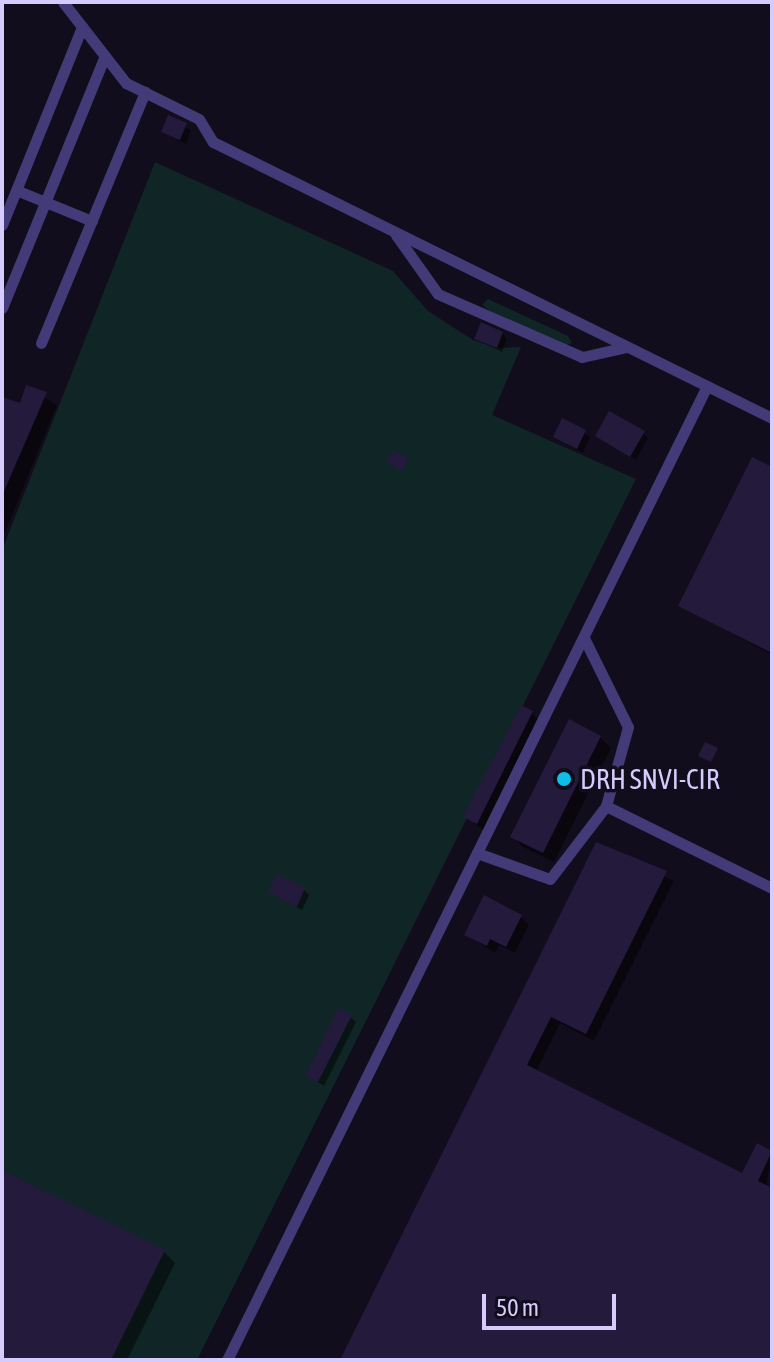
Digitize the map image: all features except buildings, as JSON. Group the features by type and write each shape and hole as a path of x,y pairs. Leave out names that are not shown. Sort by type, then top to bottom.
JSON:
{"lane":[{"path":"63,2 126,83 199,119 213,142 772,418"},
{"path":"2,225 82,27"},
{"path":"2,308 105,56"},
{"path":"41,343 145,92"},
{"path":"16,190 92,221"},
{"path":"394,232 438,294 582,357 626,347"},
{"path":"227,1360 707,386"},
{"path":"477,853 550,879 606,806 628,727 584,638"},
{"path":"606,806 772,888"}],"green space":[{"path":"155,162 393,271 428,311 473,340 497,348 521,347 492,415 636,479 197,1360 2,1360 2,550"},
{"path":"488,299 568,336 572,343 563,346 490,311 482,305"}],"place":[{"name":"DRH SNVI-CIR","path":"564,779"}]}
